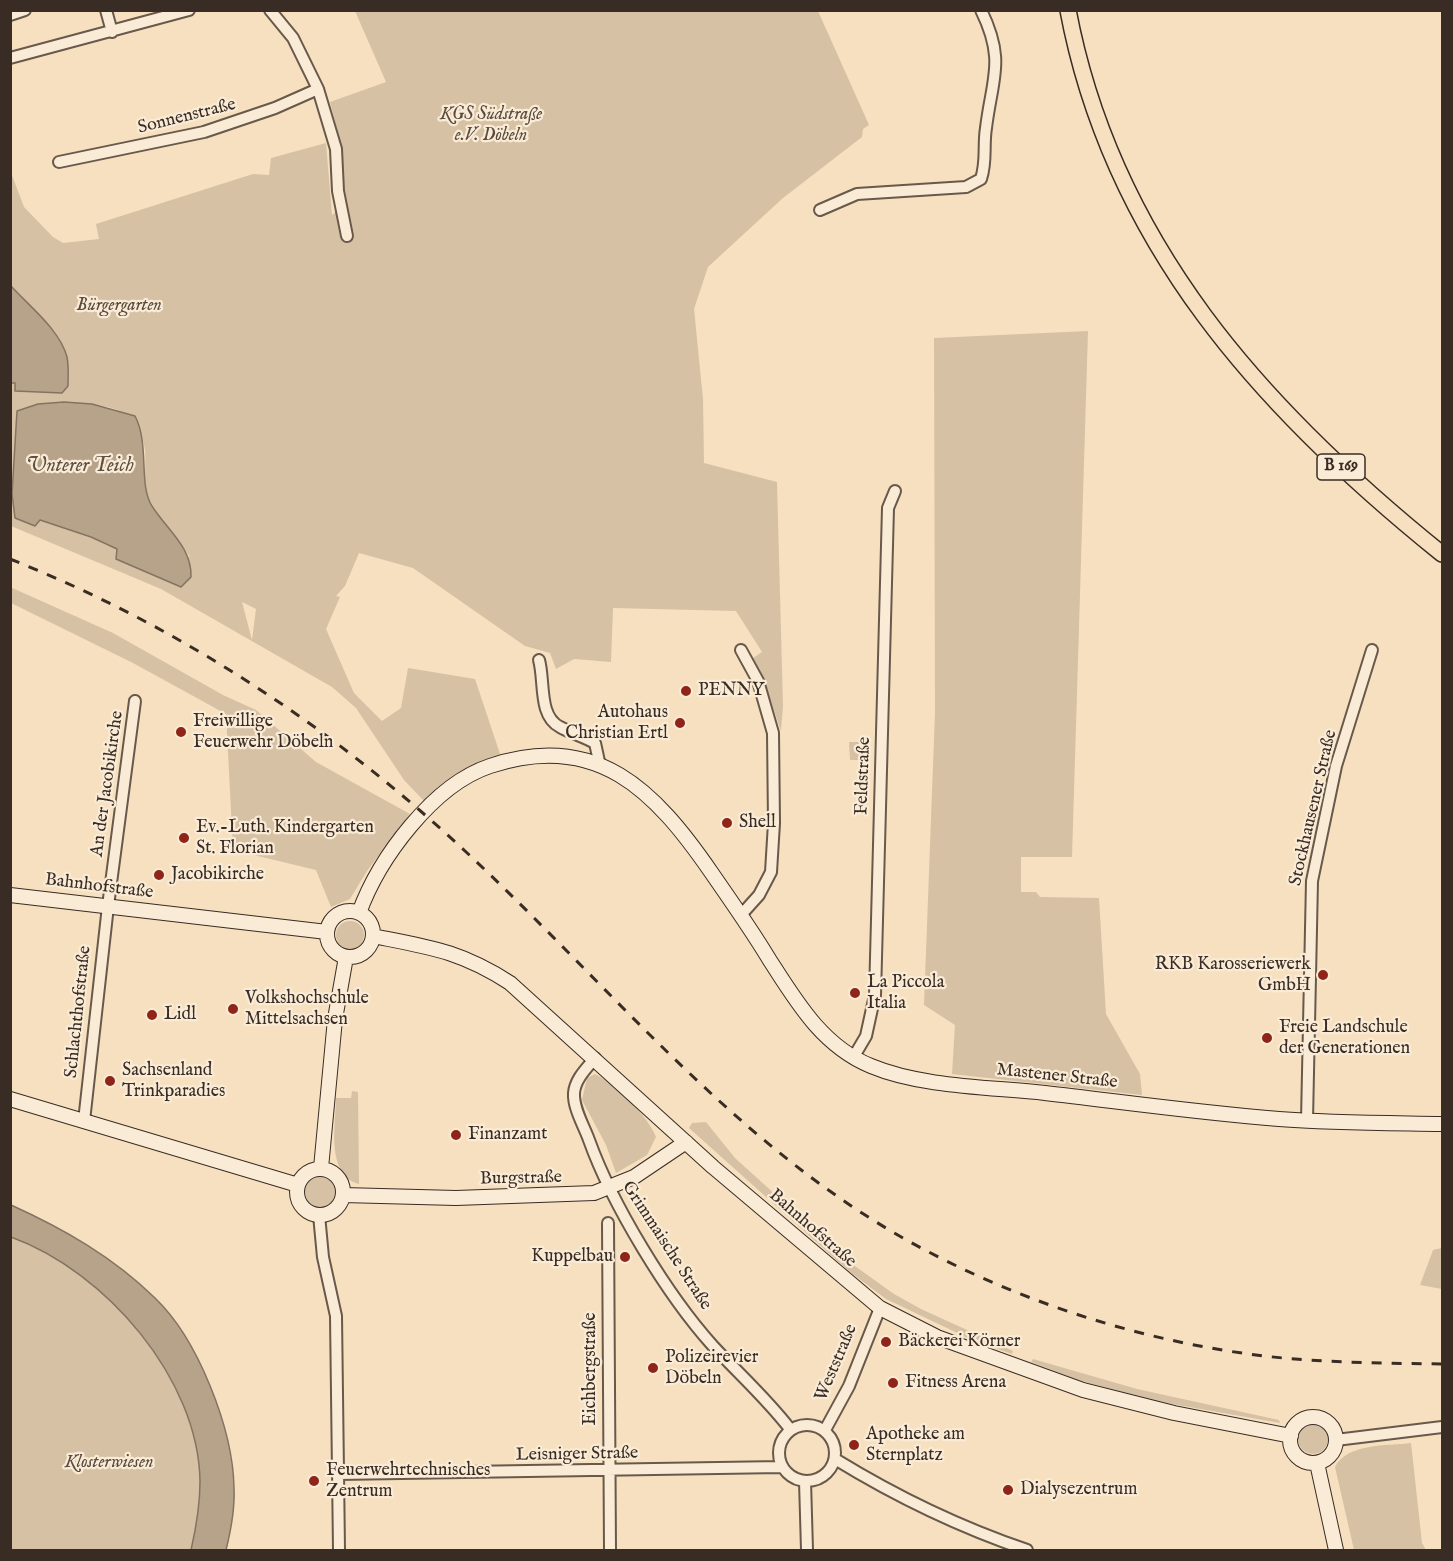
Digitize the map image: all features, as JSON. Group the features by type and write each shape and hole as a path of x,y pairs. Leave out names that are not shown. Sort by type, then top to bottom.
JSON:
{"main road":[{"name":"B 169","path":"1068,10 1083,77 1101,132 1134,206 1180,284 1248,372 1284,410 1359,483 1443,554"},
{"name":"Mastener Straße","path":"359,913 369,888 410,830 441,794 465,776 508,761 545,756 573,758 600,766 627,779 660,805 741,915 812,1021 836,1046 853,1058 888,1072 937,1081 1224,1114 1307,1120 1443,1124"},
{"name":"Bahnhofstraße","path":"10,894 327,932"},
{"path":"351,911 359,913 370,922 373,936 367,950 354,957 346,957 330,946 327,932 338,915 351,911"},
{"name":"Bahnhofstraße","path":"373,936 443,949 487,968 510,983 686,1142 880,1308 937,1337 1074,1387 1163,1411 1291,1436"},
{"path":"321,1168 335,1019 346,957"},
{"path":"10,1099 298,1185"},
{"name":"Burgstraße","path":"343,1195 456,1198 571,1196 609,1189 633,1177 686,1142"},
{"path":"321,1168 331,1171 339,1179 343,1195 335,1209 319,1215 309,1212 301,1205 297,1196 298,1185 304,1175 321,1168"},
{"path":"1316,1418 1329,1424 1336,1440 1328,1457 1317,1463 1308,1462 1296,1454 1291,1436 1301,1421 1316,1418"},
{"path":"1317,1463 1336,1551"}],"street":[{"path":"10,15 25,10"},
{"path":"106,10 112,32"},
{"path":"10,58 189,10"},
{"path":"270,10 293,38 318,88 336,148 338,191 347,236"},
{"path":"820,210 857,194 966,187 981,179 986,164 985,130 996,67 993,40 981,10"},
{"name":"Sonnenstraße","path":"59,162 154,143 236,123 318,88"},
{"name":"Feldstraße","path":"853,1058 866,1036 874,995 888,508 895,491"},
{"path":"741,650 758,681 773,733 774,811 771,872 759,895 741,915"},
{"name":"Stockhausener Straße","path":"1307,1120 1312,881 1336,766 1372,650"},
{"path":"539,660 543,675 546,712 557,726 595,743 600,766"},
{"name":"An der Jacobikirche","path":"108,906 135,701"},
{"name":"Schlachthofstraße","path":"84,1121 108,906"},
{"name":"Grimmaische Straße","path":"595,1058 577,1082 575,1099 598,1165 609,1189 684,1308 711,1344 769,1401 790,1429"},
{"path":"319,1215 323,1257 336,1316 339,1551"},
{"name":"Eichbergstraße","path":"608,1223 610,1551"},
{"name":"Weststraße","path":"825,1430 849,1386 880,1308"},
{"path":"810,1425 825,1430 834,1443 836,1459 821,1477 805,1481 793,1478 781,1467 780,1453 790,1429 810,1425"},
{"path":"1336,1440 1442,1428"},
{"path":"836,1459 883,1488 970,1531 1027,1551"},
{"name":"Leisniger Straße","path":"338,1474 781,1467"},
{"path":"805,1481 807,1551"}],"green space":[{"path":"355,11 818,11 869,125 863,129 862,137 783,198 708,267 694,309 703,399 704,463 777,482 783,706 781,731 764,681 753,658 762,652 736,611 613,608 611,662 574,659 556,669 550,653 525,646 413,568 359,553 345,586 336,596 340,597 326,629 354,693 382,721 401,708 408,668 475,679 501,757 453,778 424,801 404,780 356,708 332,687 161,589 11,526 11,383 15,383 15,391 60,342 11,286 10,170 24,207 53,237 63,243 99,239 96,224 253,174 269,175 271,158 326,143 332,215 344,206 341,145 330,102 386,82","holes":["64,402 105,406 127,415 136,424 142,435 145,450 145,482 148,498 190,557 108,546 91,537 40,520 12,494 18,411 38,404","242,602 256,609 252,640"]},
{"path":"1088,331 1072,857 1021,857 1021,892 1036,892 1040,897 1099,898 1106,1014 1140,1074 1142,1095 952,1074 955,1025 924,1005 935,712 934,338"},
{"path":"10,587 113,633 223,695 256,710 316,762 410,814 367,871 350,899 331,907 316,870 233,850 226,714 133,663 11,603"},
{"path":"849,742 868,742 867,760 850,760"},
{"path":"350,921 360,925 364,935 360,945 350,949 340,945 336,935 340,925"},
{"path":"595,1074 630,1101 646,1120 656,1137 647,1155 616,1173 606,1145 582,1100 587,1078"},
{"path":"352,1091 358,1092 359,1184 348,1179 341,1170 337,1159 334,1134 336,1098 351,1098"},
{"path":"706,1122 735,1158 852,1264 894,1294 921,1309 1013,1351 1012,1354 972,1340 886,1299 850,1272 689,1128 692,1123"},
{"path":"320,1177 326,1178 334,1186 334,1198 326,1206 320,1207 314,1206 306,1198 305,1192 306,1186 314,1178"},
{"name":"Klosterwiesen","path":"11,1237 46,1253 80,1275 112,1302 165,1368 183,1405 195,1443 200,1491 191,1550 11,1550"},
{"path":"1442,1248 1442,1289 1420,1285 1433,1250"},
{"path":"1033,1359 1137,1389 1279,1420 1280,1423 1155,1401 1078,1380 1031,1362"},
{"path":"1313,1424 1319,1425 1327,1433 1327,1445 1319,1453 1313,1454 1307,1453 1299,1445 1298,1439 1299,1433 1307,1425"},
{"path":"1411,1443 1422,1543 1426,1550 1354,1550 1335,1467 1341,1459 1358,1450"}],"water":[{"path":"11,286 51,328 63,347 68,361 68,386 62,393 15,391 15,383 11,383"},
{"name":"Unterer Teich","path":"64,402 92,404 135,416 142,439 148,497 158,515 178,539 190,566 191,577 181,587 116,559 117,549 91,537 40,520 35,526 15,518 12,494 17,411 38,404"},
{"path":"11,1205 69,1234 105,1257 155,1298 185,1337 210,1386 227,1439 234,1496 226,1550 191,1550 200,1491 195,1443 183,1405 165,1368 112,1302 80,1275 46,1253 11,1237"}],"railway":[{"path":"10,559 134,615 193,648 251,684 362,762 465,851 673,1058 727,1108 782,1155 841,1199 903,1238 945,1260 1033,1299 1078,1315 1170,1340 1286,1358 1442,1364"}],"place":[{"name":"PENNY","path":"686,691"},
{"name":"Autohaus Christian Ertl","path":"680,723"},
{"name":"Freiwillige Feuerwehr Döbeln","path":"181,732"},
{"name":"Shell","path":"727,823"},
{"name":"Ev.-Luth. Kindergarten St. Florian","path":"184,838"},
{"name":"Jacobikirche","path":"159,875"},
{"name":"RKB Karosseriewerk GmbH","path":"1323,975"},
{"name":"La Piccola Italia","path":"855,993"},
{"name":"Volkshochschule Mittelsachsen","path":"233,1009"},
{"name":"Lidl","path":"152,1015"},
{"name":"Freie Landschule der Generationen","path":"1267,1038"},
{"name":"Sachsenland Trinkparadies","path":"110,1081"},
{"name":"Finanzamt","path":"456,1135"},
{"name":"Kuppelbau","path":"625,1257"},
{"name":"Bäckerei Körner","path":"886,1342"},
{"name":"Polizeirevier Döbeln","path":"653,1368"},
{"name":"Fitness Arena","path":"893,1383"},
{"name":"Apotheke am Sternplatz","path":"854,1445"},
{"name":"Feuerwehrtechnisches Zentrum","path":"314,1481"},
{"name":"Dialysezentrum","path":"1008,1490"}],"park label":[{"name":"KGS Südstraße e.V. Döbeln","path":"491,125"},
{"name":"Bürgergarten","path":"119,306"}]}
